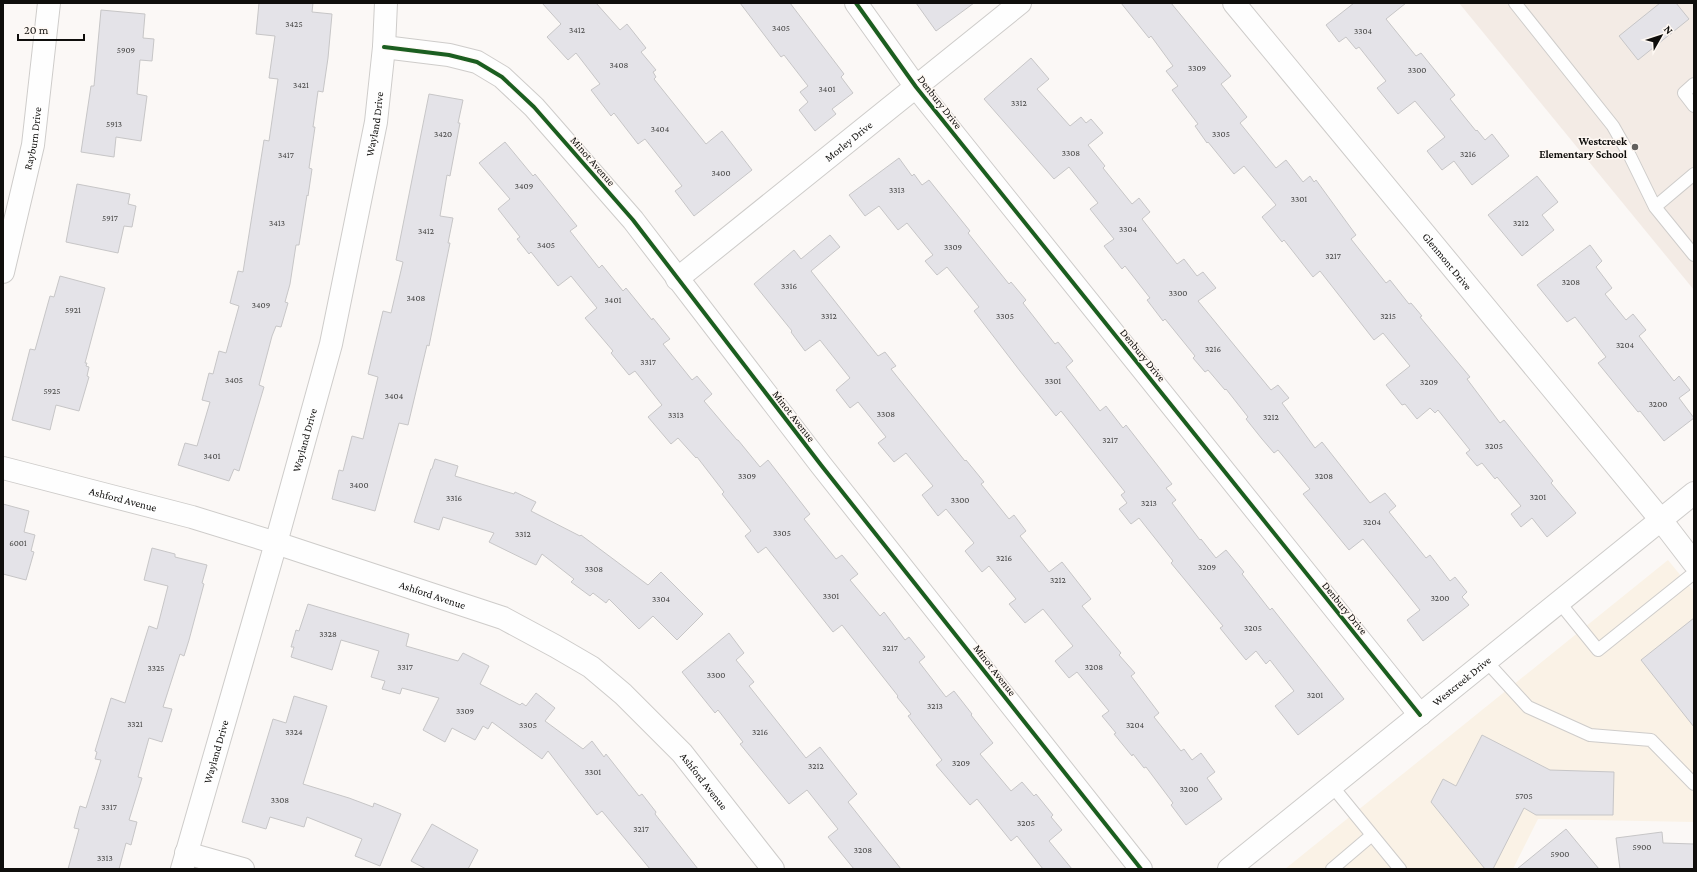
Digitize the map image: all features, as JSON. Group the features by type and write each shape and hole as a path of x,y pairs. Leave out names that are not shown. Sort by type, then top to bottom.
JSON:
{"street":[{"name":"Rayburn Drive","path":"3,272 33,145 49,3"},
{"name":"Wayland Drive","path":"184,861 276,543 331,344 376,122 384,47 386,3"},
{"name":"Denbury Drive","path":"856,3 916,87 1420,715"},
{"name":"Morley Drive","path":"677,279 1020,3"},
{"name":"Glenmont Drive","path":"1234,3 1661,520 1694,563"},
{"name":"Minot Avenue","path":"384,47 449,55 477,62 502,77 534,107 628,214 821,465 1141,869"},
{"name":"Ashford Avenue","path":"3,468 192,517 276,543 503,618 591,667 623,694 682,753 773,869"},
{"name":"Westcreek Drive","path":"1229,869 1694,493"},
{"path":"184,861 243,869"}],"lane":[{"path":"1515,3 1613,126 1630,156 1655,207 1694,255"},
{"path":"1694,84 1684,93 1694,106"},
{"path":"1655,207 1694,174"},
{"path":"1559,602 1598,650 1694,573"},
{"path":"1486,662 1528,707 1590,735 1651,740 1694,784"},
{"path":"1332,786 1400,869"},
{"path":"1332,869 1372,835"}],"shaded area":[{"name":"Westcreek Elementary School","path":"1459,3 1694,3 1694,290"},
{"path":"1668,560 1694,592 1694,822 1538,819 1513,869 1285,869"}],"building":[{"path":"259,3 313,3 312,12 332,14 323,92 318,91 313,127 315,127 309,168 312,169 308,196 307,195 299,245 296,245 290,284 285,302 288,303 281,327 276,326 272,336 259,385 264,387 239,471 234,469 229,481 178,465 185,443 197,446 210,402 202,400 209,373 213,374 219,351 226,353 239,306 230,303 238,271 243,272 264,140 269,141 278,79 269,78 275,36 256,34"},
{"path":"542,3 596,3 620,30 627,24 646,48 641,52 656,70 653,72 656,77 654,79 706,144 722,131 752,170 694,216 675,191 682,186 645,139 638,144 614,113 611,116 591,90 600,84 576,53 568,60 547,37 561,24"},
{"path":"740,3 790,3 844,74 841,77 853,93 832,109 836,114 815,131 799,110 808,102 800,92 808,86 784,55 781,57"},
{"path":"916,3 974,3 936,31"},
{"path":"1121,3 1171,3 1231,76 1221,84 1247,117 1240,123 1276,168 1286,160 1303,182 1310,176 1314,182 1316,180 1356,235 1351,239 1386,283 1390,280 1409,304 1411,303 1422,316 1420,317 1470,377 1467,379 1500,423 1504,420 1553,481 1551,483 1576,513 1547,537 1532,518 1521,527 1511,514 1521,506 1497,477 1495,479 1482,463 1477,466 1466,453 1470,450 1438,410 1435,413 1430,408 1417,419 1405,404 1402,405 1386,385 1410,366 1383,333 1374,340 1320,271 1313,277 1284,240 1282,242 1262,217 1276,205 1244,166 1234,174 1208,142 1207,143 1195,126 1198,124 1172,90 1178,86 1166,71 1173,66 1151,36 1149,38"},
{"path":"1354,3 1406,3 1386,19 1416,56 1421,53 1455,95 1450,99 1476,131 1477,130 1485,140 1492,134 1509,156 1472,185 1454,161 1442,170 1427,151 1445,137 1415,101 1398,114 1377,88 1386,81 1359,47 1356,49 1346,37 1339,42 1326,25"},
{"path":"1660,3 1676,3 1689,19 1638,60 1619,36"},
{"path":"101,10 145,14 143,38 154,39 152,61 140,60 137,94 147,96 141,141 116,137 114,157 81,152 91,86 94,86"},
{"path":"1031,58 1049,79 1037,89 1070,126 1081,117 1086,123 1091,119 1103,133 1088,145 1105,166 1103,168 1132,204 1139,198 1150,212 1142,219 1177,264 1184,259 1197,276 1203,272 1216,288 1198,301 1271,390 1278,385 1289,398 1282,403 1315,448 1322,442 1370,503 1385,493 1396,506 1389,512 1426,558 1430,555 1450,581 1455,577 1467,592 1462,597 1469,605 1423,641 1407,620 1420,610 1397,581 1363,539 1349,550 1303,494 1310,489 1278,450 1274,453 1262,439 1246,419 1248,417 1226,389 1225,390 1208,370 1205,372 1193,358 1195,356 1165,319 1163,321 1147,300 1150,298 1125,266 1122,269 1104,246 1114,239 1090,209 1098,203 1069,167 1054,179 984,99"},
{"path":"429,94 463,100 450,176 447,175 440,216 453,218 448,243 450,243 429,346 427,345 408,425 399,423 375,511 332,499 339,470 343,471 352,436 363,439 378,377 368,374 383,311 391,313 403,262 396,260"},
{"path":"505,142 533,176 535,174 577,226 570,231 599,268 602,265 623,291 626,288 652,320 653,318 670,339 663,344 692,380 697,376 712,394 704,401 760,467 768,460 810,514 804,519 836,559 842,555 858,574 850,580 880,616 884,612 905,640 909,637 925,657 919,662 946,697 954,691 972,714 971,715 993,743 980,754 1011,791 1022,782 1034,796 1036,794 1053,815 1051,817 1062,830 1049,841 1072,869 1043,869 1017,836 1011,841 977,799 970,805 936,765 942,760 908,716 911,714 842,625 833,632 766,547 758,553 745,536 751,531 722,494 724,492 697,457 696,458 678,438 671,444 648,417 662,405 635,371 629,375 611,353 613,351 585,318 597,308 571,276 558,286 531,252 529,254 517,239 520,237 498,209 510,199 479,163"},
{"path":"899,158 912,176 914,174 922,185 929,180 970,231 968,233 1009,284 1011,282 1026,300 1023,303 1055,344 1058,342 1073,361 1066,367 1100,411 1106,406 1123,428 1126,425 1172,484 1166,488 1176,500 1172,503 1200,540 1201,539 1216,558 1226,550 1244,572 1242,574 1270,610 1272,608 1344,699 1298,735 1275,706 1294,691 1270,660 1266,664 1256,651 1246,660 1220,628 1223,626 1171,563 1173,561 1139,518 1131,524 1119,509 1127,503 1121,495 1125,492 1061,411 1056,416 1020,371 974,311 979,307 947,267 937,275 925,261 933,255 907,223 898,230 879,206 865,216 849,195"},
{"path":"1537,176 1558,202 1542,215 1554,230 1522,256 1488,215"},
{"path":"77,184 130,194 128,204 136,206 132,227 124,226 118,253 66,242"},
{"path":"830,235 840,247 811,271 878,356 885,352 896,366 891,369 965,461 966,460 984,482 981,484 1009,519 1014,515 1026,531 1020,536 1049,572 1062,562 1091,599 1082,606 1121,653 1119,655 1135,673 1131,676 1159,713 1154,717 1181,751 1184,749 1192,760 1201,753 1215,772 1207,778 1222,799 1186,825 1171,805 1173,803 1146,767 1144,768 1133,754 1132,756 1114,734 1116,733 1102,716 1109,711 1077,672 1069,678 1055,661 1073,646 1043,609 1025,623 1009,604 1016,599 989,566 982,572 965,551 974,543 946,509 938,516 922,495 933,486 906,453 894,462 878,443 886,437 858,402 850,408 836,390 850,378 820,340 805,351 791,332 792,331 754,284 794,250 801,259"},
{"path":"1590,245 1602,261 1596,267 1612,288 1605,294 1626,320 1633,314 1646,330 1639,336 1674,381 1679,376 1690,390 1679,398 1694,418 1664,441 1598,363 1606,357 1575,317 1567,322 1537,285"},
{"path":"60,276 105,288 85,363 87,363 86,366 89,367 87,376 89,377 79,411 56,405 50,430 12,420 30,349 35,350 50,296 54,297"},
{"path":"435,459 458,466 455,476 514,494 515,492 536,502 531,511 580,536 581,535 648,585 661,572 703,614 677,640 653,616 639,629 609,599 606,603 593,593 590,596 571,582 574,579 542,554 536,565 489,542 494,533 443,517 439,530 414,522"},
{"path":"3,504 29,511 24,532 35,535 31,551 34,552 26,580 3,574"},
{"path":"152,548 175,554 175,557 207,565 202,583 204,584 189,640 184,656 180,654 163,707 172,709 162,742 149,738 138,777 142,778 129,820 137,822 131,845 126,843 119,869 68,869 79,829 74,828 80,806 86,808 101,760 95,759 97,752 95,751 111,698 125,703 149,626 157,629 168,586 144,580"},
{"path":"308,604 409,634 406,646 458,661 463,653 489,666 480,684 520,705 522,703 526,706 536,693 555,708 545,721 583,749 592,741 604,757 606,754 639,796 642,794 656,812 655,814 698,869 650,869 602,811 597,815 548,751 542,759 492,722 488,729 483,726 475,740 452,728 445,742 423,730 439,698 402,688 400,694 382,689 385,681 371,677 379,651 341,640 332,670 291,657 294,647 291,647 296,630 299,631"},
{"path":"1694,618 1694,727 1641,660"},
{"path":"729,633 744,653 736,660 754,682 749,686 806,758 820,747 857,794 848,802 901,869 854,869 828,837 838,829 807,790 789,804 740,744 743,742 718,710 715,713 682,672"},
{"path":"294,696 327,706 303,784 373,807 374,803 401,814 380,866 355,856 362,839 307,817 304,827 270,817 266,829 242,822 273,719 286,723"},
{"path":"1482,735 1550,770 1614,772 1613,815 1536,815 1524,808 1493,869 1485,869 1431,802 1443,779 1456,786"},
{"path":"432,824 478,850 468,869 426,869 411,861"},
{"path":"1566,829 1599,869 1517,869"},
{"path":"1662,832 1663,843 1694,844 1694,869 1620,869 1616,838"}],"cycle path":[{"path":"856,3 916,87 1420,715"},
{"path":"384,47 449,55 477,62 502,77 534,107 633,220 821,465 1141,869"}],"place":[{"name":"Westcreek Elementary School","path":"1635,147"}]}
